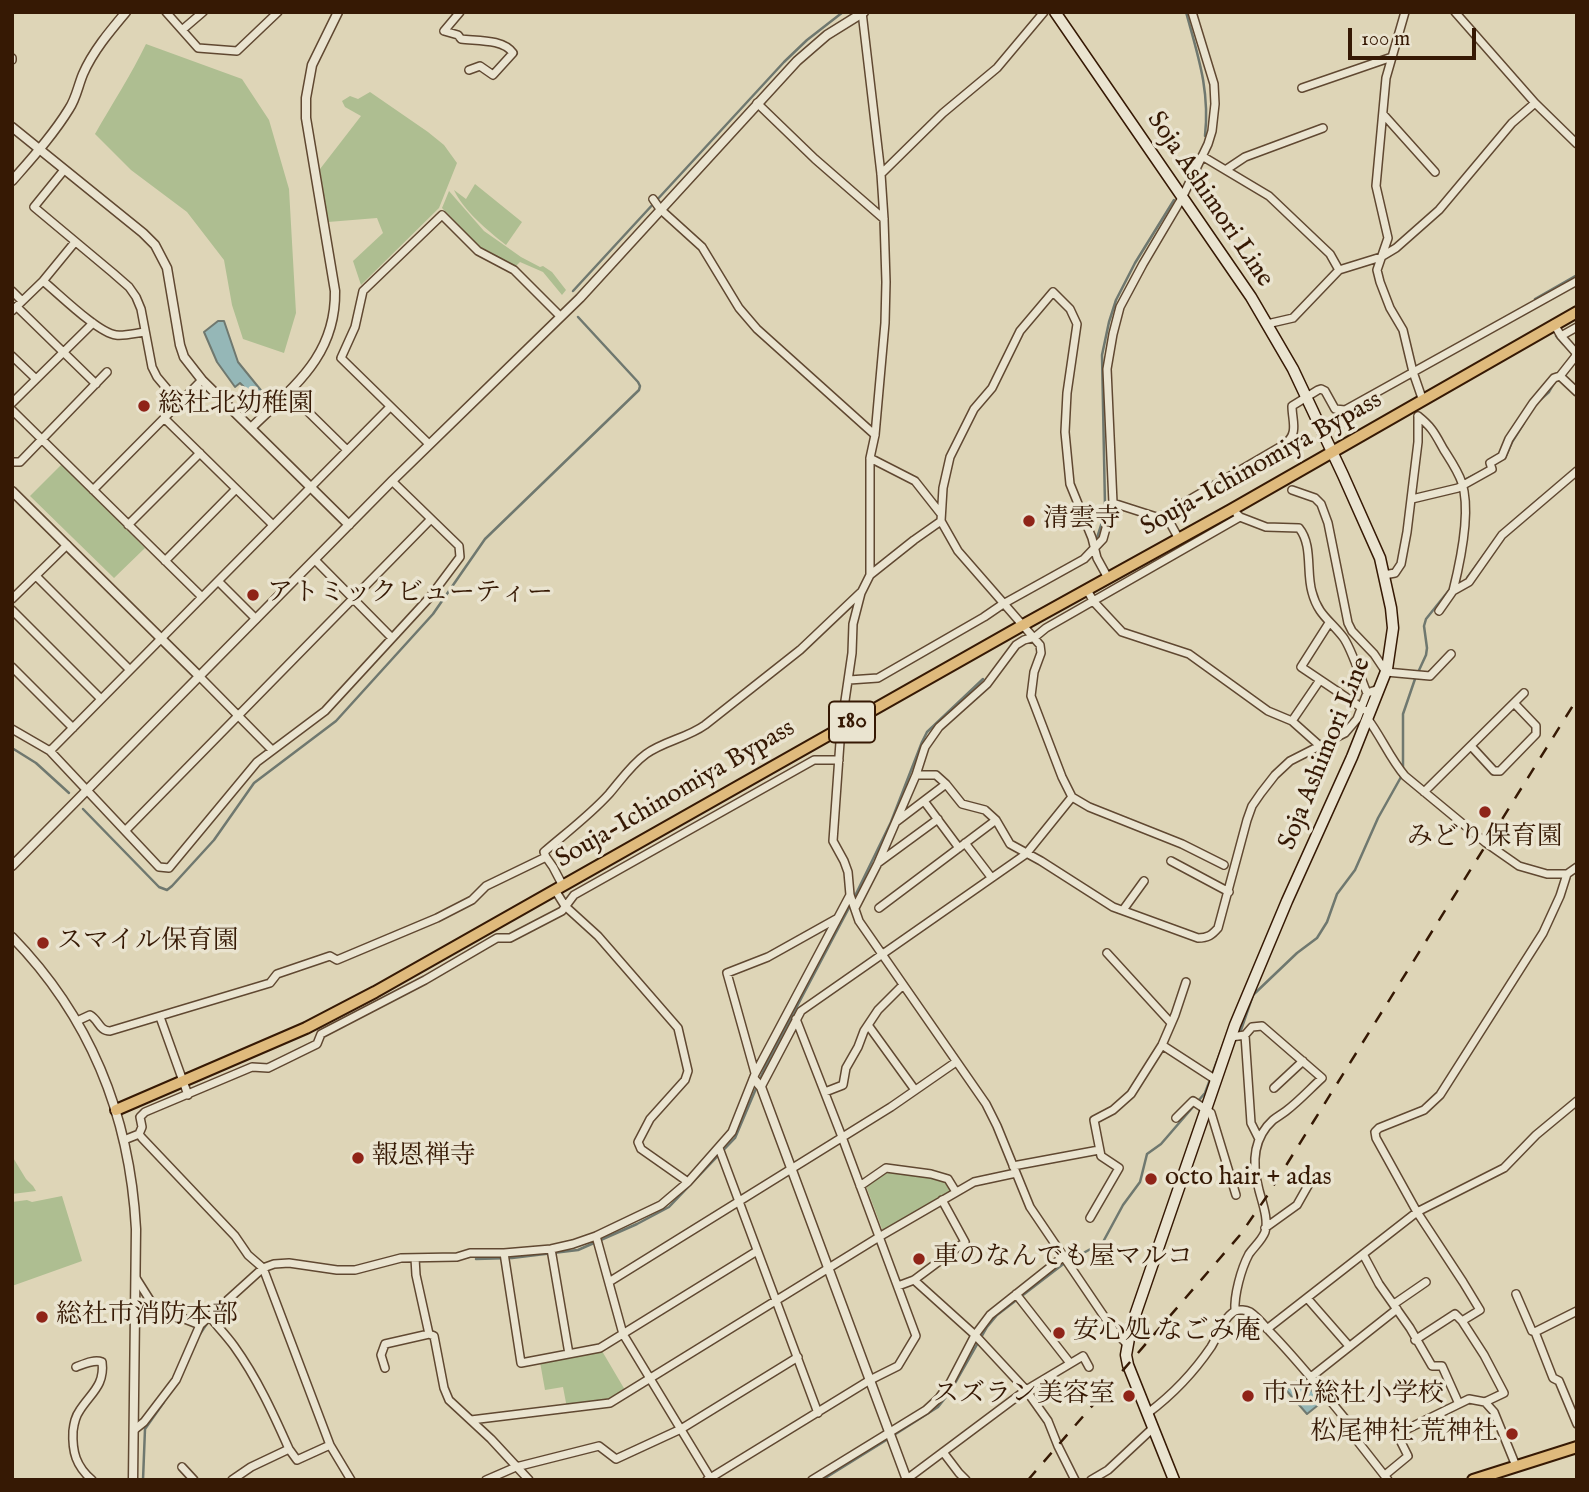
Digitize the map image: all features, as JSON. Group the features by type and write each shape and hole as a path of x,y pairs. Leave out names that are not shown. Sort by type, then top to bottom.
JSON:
{"highway":[{"name":"Souja-Ichinomiya Bypass","path":"116,1110 306,1028 375,992 1023,625 1179,539 1236,513 1333,451 1418,407 1577,312"},
{"path":"1473,1480 1577,1447"}],"main road":[{"name":"Soja Ashimori Line","path":"1055,12 1267,324 1307,397 1380,558 1393,628 1386,672 1366,713 1352,757 1231,1037 1131,1327 1126,1355 1128,1365 1174,1480"}],"street":[{"path":"12,181 57,128 71,106 92,57 126,12"},
{"path":"166,12 198,48 237,51 278,12"},
{"path":"182,30 203,12"},
{"path":"251,428 315,362 327,342 332,324 335,291 306,118 306,99 312,65 338,12"},
{"path":"460,12 443,31 458,35 461,39 502,44 509,47 513,53 493,75 480,66 469,70"},
{"path":"12,866 429,444 580,298 656,204 812,47 863,12 884,219 885,323 875,435 870,458 870,575"},
{"path":"881,174 943,113 997,68 1044,12"},
{"path":"849,680 878,678 1084,559 1103,540 1113,502 1107,369 1120,307 1182,198 1212,131 1214,84 1192,12"},
{"path":"1384,575 1395,573 1401,564 1418,442 1418,407 1403,330 1390,308 1377,271 1388,238 1376,186 1386,78 1405,12"},
{"path":"1455,12 1535,103 1577,144"},
{"path":"1302,88 1392,57"},
{"path":"757,103 815,159 884,219"},
{"path":"1267,324 1293,318 1339,270 1381,257 1396,248 1439,210 1512,123 1535,103"},
{"path":"1383,114 1435,172"},
{"path":"12,127 143,233 159,251 167,268 184,357 202,380 349,526"},
{"path":"1227,169 1245,157 1323,128"},
{"path":"1202,156 1269,196 1329,254 1339,270"},
{"path":"64,170 34,207 129,287 141,309 152,367 178,403"},
{"path":"656,204 702,247 740,308 757,329 875,435"},
{"path":"429,444 341,358 355,327 363,291 442,215 478,251 514,270 561,316"},
{"path":"17,306 43,281 75,242"},
{"path":"43,281 107,332 116,335 145,332"},
{"path":"1158,518 1285,444 1290,440 1295,427 1292,406 1318,390 1323,389 1335,409 1345,410 1577,281"},
{"path":"12,291 17,306 96,384"},
{"path":"1108,578 1070,484 1065,432 1077,324 1070,309 1053,292 1020,331 992,388 974,409 950,457 943,488 941,517 870,575 861,593 853,624 849,680 841,727 833,841 848,872 852,901 859,921 986,1104 1030,1207 1114,1331 1127,1344"},
{"path":"12,403 93,323"},
{"path":"1412,499 1461,485 1492,470 1490,463 1502,456 1509,439 1532,403 1554,378 1558,377 1576,353 1554,324"},
{"path":"1561,336 1577,327"},
{"path":"12,356 36,379"},
{"path":"12,462 20,462 107,372"},
{"path":"1558,377 1577,392"},
{"path":"93,490 202,380"},
{"path":"288,391 347,450"},
{"path":"50,751 390,407"},
{"path":"1418,407 1461,485 1465,518 1453,591 1439,611"},
{"path":"12,410 202,597"},
{"path":"164,418 273,525"},
{"path":"128,525 200,453"},
{"path":"870,458 915,481 941,517 958,551 1040,645 1041,653 1034,672 1031,696 1072,797 1089,807 1182,844 1224,865"},
{"path":"1453,591 1469,582 1502,535 1577,471"},
{"path":"12,729 50,751 159,867 169,867 257,762 325,711 430,597 460,557 460,546 392,481"},
{"path":"165,561 236,489"},
{"path":"1292,490 1315,498 1321,504 1328,523 1348,623 1386,672 1430,676 1451,654"},
{"path":"12,491 272,750"},
{"path":"1113,502 1169,521 1179,539"},
{"path":"134,1430 145,1422 176,1380 200,1325 263,1268 289,1263 355,1270 394,1260 415,1258 457,1257 470,1253 505,1257 551,1252 573,1244 597,1240 661,1205 720,1152 732,1132 836,919 878,863 916,775 925,747 939,727 987,684 1016,645 1035,638 1046,628 1094,602 1236,513 1266,527 1299,528 1304,534 1312,595 1320,612 1344,639 1367,693 1366,713"},
{"path":"125,831 431,519"},
{"path":"12,599 67,545"},
{"path":"315,560 392,638"},
{"path":"36,576 130,670"},
{"path":"218,581 256,620"},
{"path":"1087,590 1094,602 1122,632 1189,654 1268,711 1292,721 1320,746"},
{"path":"688,1182 641,1149 638,1142 650,1119 685,1080 688,1071 678,1028 598,936 565,906 553,867 544,852 608,795 646,754 705,725 800,650 861,593"},
{"path":"12,610 101,699"},
{"path":"1329,623 1301,667 1366,713 1405,776 1486,843 1519,866 1547,874 1567,874 1577,867"},
{"path":"12,667 73,728"},
{"path":"1292,721 1320,680"},
{"path":"1367,693 1379,689"},
{"path":"1424,792 1524,693"},
{"path":"1471,746 1494,771 1500,771 1536,734 1536,726 1514,703"},
{"path":"916,775 936,775 962,804 985,810 996,820 1010,844 1113,907 1198,938 1206,938 1218,928 1252,806 1275,775 1290,761 1345,733 1366,713"},
{"path":"124,1140 139,1135 142,1128 141,1117 145,1112 252,1067 268,1068 317,1044 321,1034 425,980 497,938 510,938 562,911 574,895 814,760 839,760"},
{"path":"895,823 946,784"},
{"path":"757,1081 801,1011 1026,854 1072,797"},
{"path":"924,801 990,877"},
{"path":"878,863 938,819"},
{"path":"879,908 996,820"},
{"path":"77,1021 90,1015 105,1031 110,1031 270,983 277,974 330,956 337,960 401,934 472,900 486,886 546,857"},
{"path":"1171,861 1229,892"},
{"path":"1462,1321 1480,1310 1417,1212 1375,1132 1424,1110 1440,1095 1543,933 1567,874"},
{"path":"1123,910 1144,881"},
{"path":"836,919 768,957 727,973 757,1081 907,1479 1026,1390 1083,1356 1089,1367"},
{"path":"12,937 41,970 77,1021 98,1063 124,1140 135,1202 133,1480"},
{"path":"1107,953 1171,1023"},
{"path":"1090,1218 1119,1168 1101,1156 1094,1120 1113,1110 1131,1094 1162,1045 1186,982"},
{"path":"825,1092 843,1085 846,1068 868,1025 878,1010 903,985"},
{"path":"160,1017 188,1095"},
{"path":"597,1240 623,1334 710,1479 870,1380 898,1366 916,1336 796,1020"},
{"path":"868,1025 915,1090"},
{"path":"1231,1037 1245,1035 1252,1027 1262,1026 1322,1078 1272,1121 1259,1139 1254,1156 1254,1172 1262,1203 1265,1232 1248,1257 1234,1298 1235,1311"},
{"path":"1245,1035 1251,1123 1259,1139"},
{"path":"1162,1045 1216,1080"},
{"path":"1274,1088 1303,1061"},
{"path":"609,1282 891,1107 956,1062"},
{"path":"1176,1118 1193,1101 1211,1113 1237,1195"},
{"path":"1268,1329 1417,1212 1504,1168 1536,1135 1577,1101"},
{"path":"139,1135 235,1236 248,1255 263,1268 330,1445 351,1480"},
{"path":"471,1420 610,1404 879,1237 974,1182 1015,1169 1099,1150"},
{"path":"720,1152 818,1413"},
{"path":"860,1186 886,1168 948,1179 956,1192"},
{"path":"1265,1228 1297,1205 1314,1175"},
{"path":"898,1286 914,1280 965,1242 942,1200"},
{"path":"505,1257 521,1363 600,1348 757,1251"},
{"path":"551,1252 569,1354"},
{"path":"1363,1254 1379,1284 1432,1366 1442,1367 1459,1404"},
{"path":"812,1480 891,1436 926,1410 950,1383 975,1335 989,1315 1063,1257"},
{"path":"415,1258 429,1334"},
{"path":"135,1277 153,1305 200,1325"},
{"path":"914,1280 975,1335 1026,1390 1048,1421 1075,1480"},
{"path":"1311,1377 1426,1282"},
{"path":"1016,1294 1070,1363"},
{"path":"1516,1294 1553,1378 1559,1381 1577,1423"},
{"path":"1307,1298 1349,1346"},
{"path":"1148,1413 1167,1399 1185,1378 1210,1347 1227,1317 1235,1311 1249,1311 1311,1377 1347,1421 1348,1429 1386,1477 1408,1456 1397,1434 1469,1399 1485,1402 1504,1393 1484,1355 1455,1314 1415,1340"},
{"path":"1535,1332 1577,1311"},
{"path":"210,1318 233,1345 254,1377 297,1460 330,1445"},
{"path":"385,1368 381,1355 385,1344 429,1334 434,1336 444,1388 449,1400 530,1480"},
{"path":"486,1480 516,1467 598,1446 616,1459 681,1429 797,1357"},
{"path":"76,1367 99,1360 102,1362 102,1379 74,1422 73,1451 77,1462 92,1480"},
{"path":"1485,1402 1494,1412 1517,1466"},
{"path":"1091,1480 1108,1470 1153,1428"},
{"path":"232,1480 251,1467 289,1449"},
{"path":"943,1451 966,1480"},
{"path":"183,1466 194,1480"}],"green space":[{"path":"146,44 242,79 269,120 289,189 296,313 284,353 243,339 232,305 224,260 187,212 131,170 95,134"},
{"path":"370,92 444,145 457,163 439,208 361,285 353,261 383,233 377,218 328,222 320,169 361,116 345,107 342,101 350,96 358,99"},
{"path":"475,184 522,222 506,245 484,227 454,190 466,199"},
{"path":"449,191 484,231 521,257 552,272 566,290 562,295 543,272 520,262 516,266 480,247 442,208"},
{"path":"62,464 145,548 114,578 30,496"},
{"path":"12,1156 26,1179 36,1191 12,1194"},
{"path":"888,1172 940,1179 952,1188 951,1192 886,1230 882,1229 866,1186"},
{"path":"62,1196 82,1261 12,1286 12,1202 32,1202"},
{"path":"602,1351 625,1390 607,1401 567,1408 563,1387 545,1390 540,1362"}],"water":[{"path":"218,321 224,321 238,362 264,394 251,406 244,387 240,383 235,387 217,362 204,332"},
{"path":"1301,1378 1322,1402 1307,1414 1286,1390"}],"waterway":[{"path":"573,291 784,62 843,12"},
{"path":"1186,12 1204,88 1205,136"},
{"path":"1097,538 1105,506 1102,355 1109,322 1116,300 1135,263 1174,200"},
{"path":"1536,300 1577,275"},
{"path":"83,809 159,887 167,890 172,886 214,840 254,783 336,721 433,614 485,539 639,390 638,382 578,317"},
{"path":"1556,336 1563,344"},
{"path":"1540,400 1549,392 1557,378"},
{"path":"1491,466 1505,458 1524,423"},
{"path":"1459,487 1458,483 1476,474"},
{"path":"1510,524 1540,498"},
{"path":"1467,578 1500,533"},
{"path":"1403,770 1403,714 1426,655 1424,626 1426,619 1450,589"},
{"path":"854,898 891,822 927,732 983,679"},
{"path":"12,748 36,763 69,793"},
{"path":"1238,1030 1241,1030 1253,995 1297,953 1317,938 1327,922 1337,894 1355,870 1378,818 1401,777"},
{"path":"476,1259 512,1258 578,1250 669,1207 735,1138 766,1065 851,904"},
{"path":"894,1435 938,1407 997,1315 1062,1265 1103,1242 1123,1205 1140,1182 1147,1154 1161,1144 1205,1093 1226,1037"},
{"path":"200,1334 208,1322"},
{"path":"143,1480 145,1429 164,1402"},
{"path":"822,1480 888,1439"}],"railway":[{"path":"1028,1480 1240,1235 1577,699"}],"place":[{"name":"総社北幼稚園","path":"144,406"},
{"name":"清雲寺","path":"1029,521"},
{"name":"アトミックビューティー","path":"253,595"},
{"name":"みどり保育園","path":"1485,812"},
{"name":"スマイル保育園","path":"43,943"},
{"name":"報恩禅寺","path":"358,1158"},
{"name":"octo hair + adas","path":"1151,1179"},
{"name":"車のなんでも屋マルコ","path":"919,1259"},
{"name":"総社市消防本部","path":"42,1317"},
{"name":"安心処 なごみ庵","path":"1059,1333"},
{"name":"スズラン美容室","path":"1129,1396"},
{"name":"市立総社小学校","path":"1248,1396"},
{"name":"松尾神社 荒神社","path":"1512,1434"}]}
